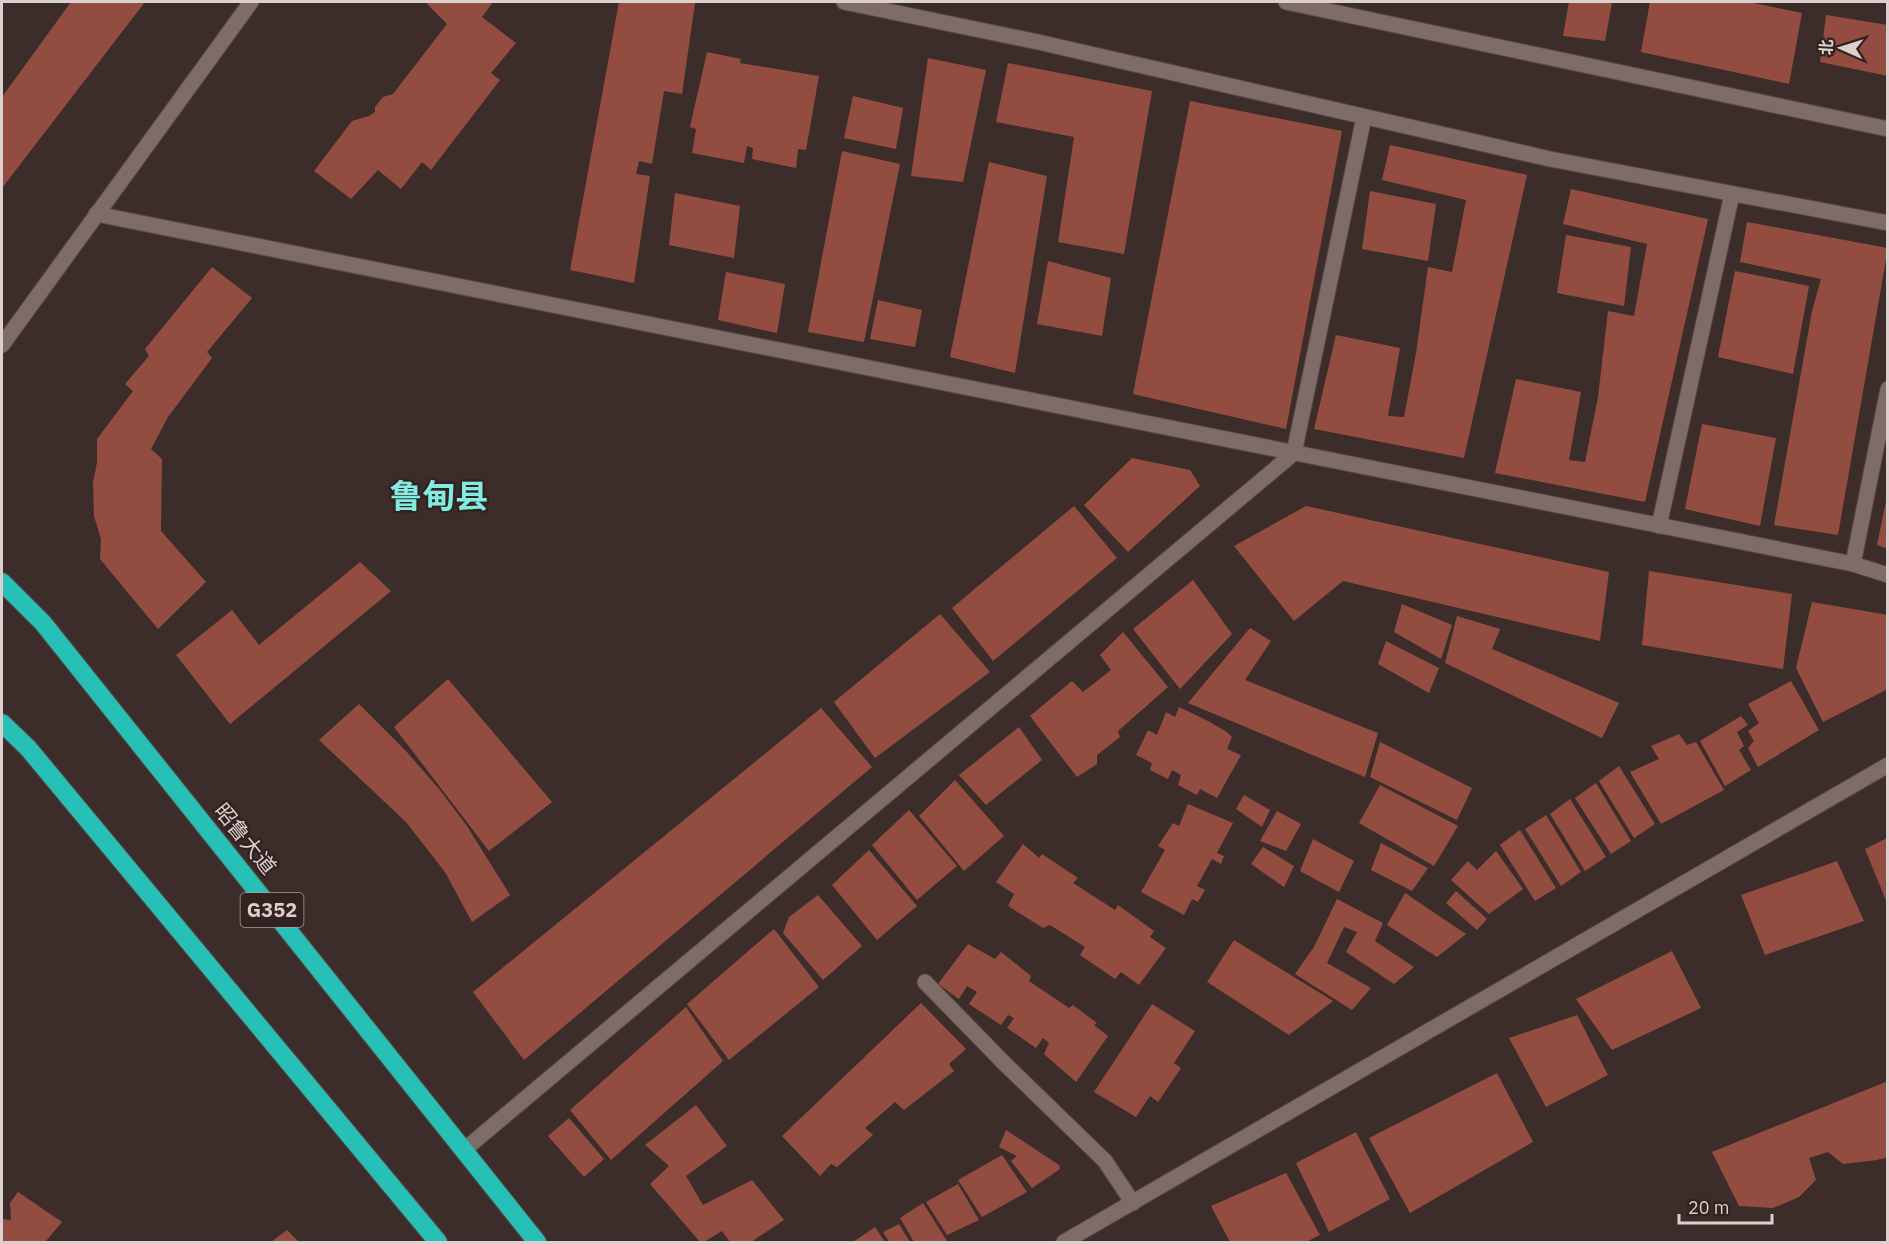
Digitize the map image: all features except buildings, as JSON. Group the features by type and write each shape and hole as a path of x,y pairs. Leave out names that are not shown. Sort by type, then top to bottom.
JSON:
{"highway":[{"name":"昭鲁大道","path":"2,582 43,623 537,1242"},
{"path":"2,723 28,748 438,1242"}],"street":[{"path":"2,345 251,2"},
{"path":"844,2 1038,42 1550,159 1887,223"},
{"path":"1286,2 1887,129"},
{"path":"464,1150 1294,453 1364,117"},
{"path":"1659,526 1732,194"},
{"path":"96,214 1853,564 1887,575"},
{"path":"1853,564 1887,389"},
{"path":"1064,1242 1887,765"},
{"path":"925,982 1105,1161 1133,1203"}],"district":[{"name":"鲁甸县","path":"439,496"}]}
